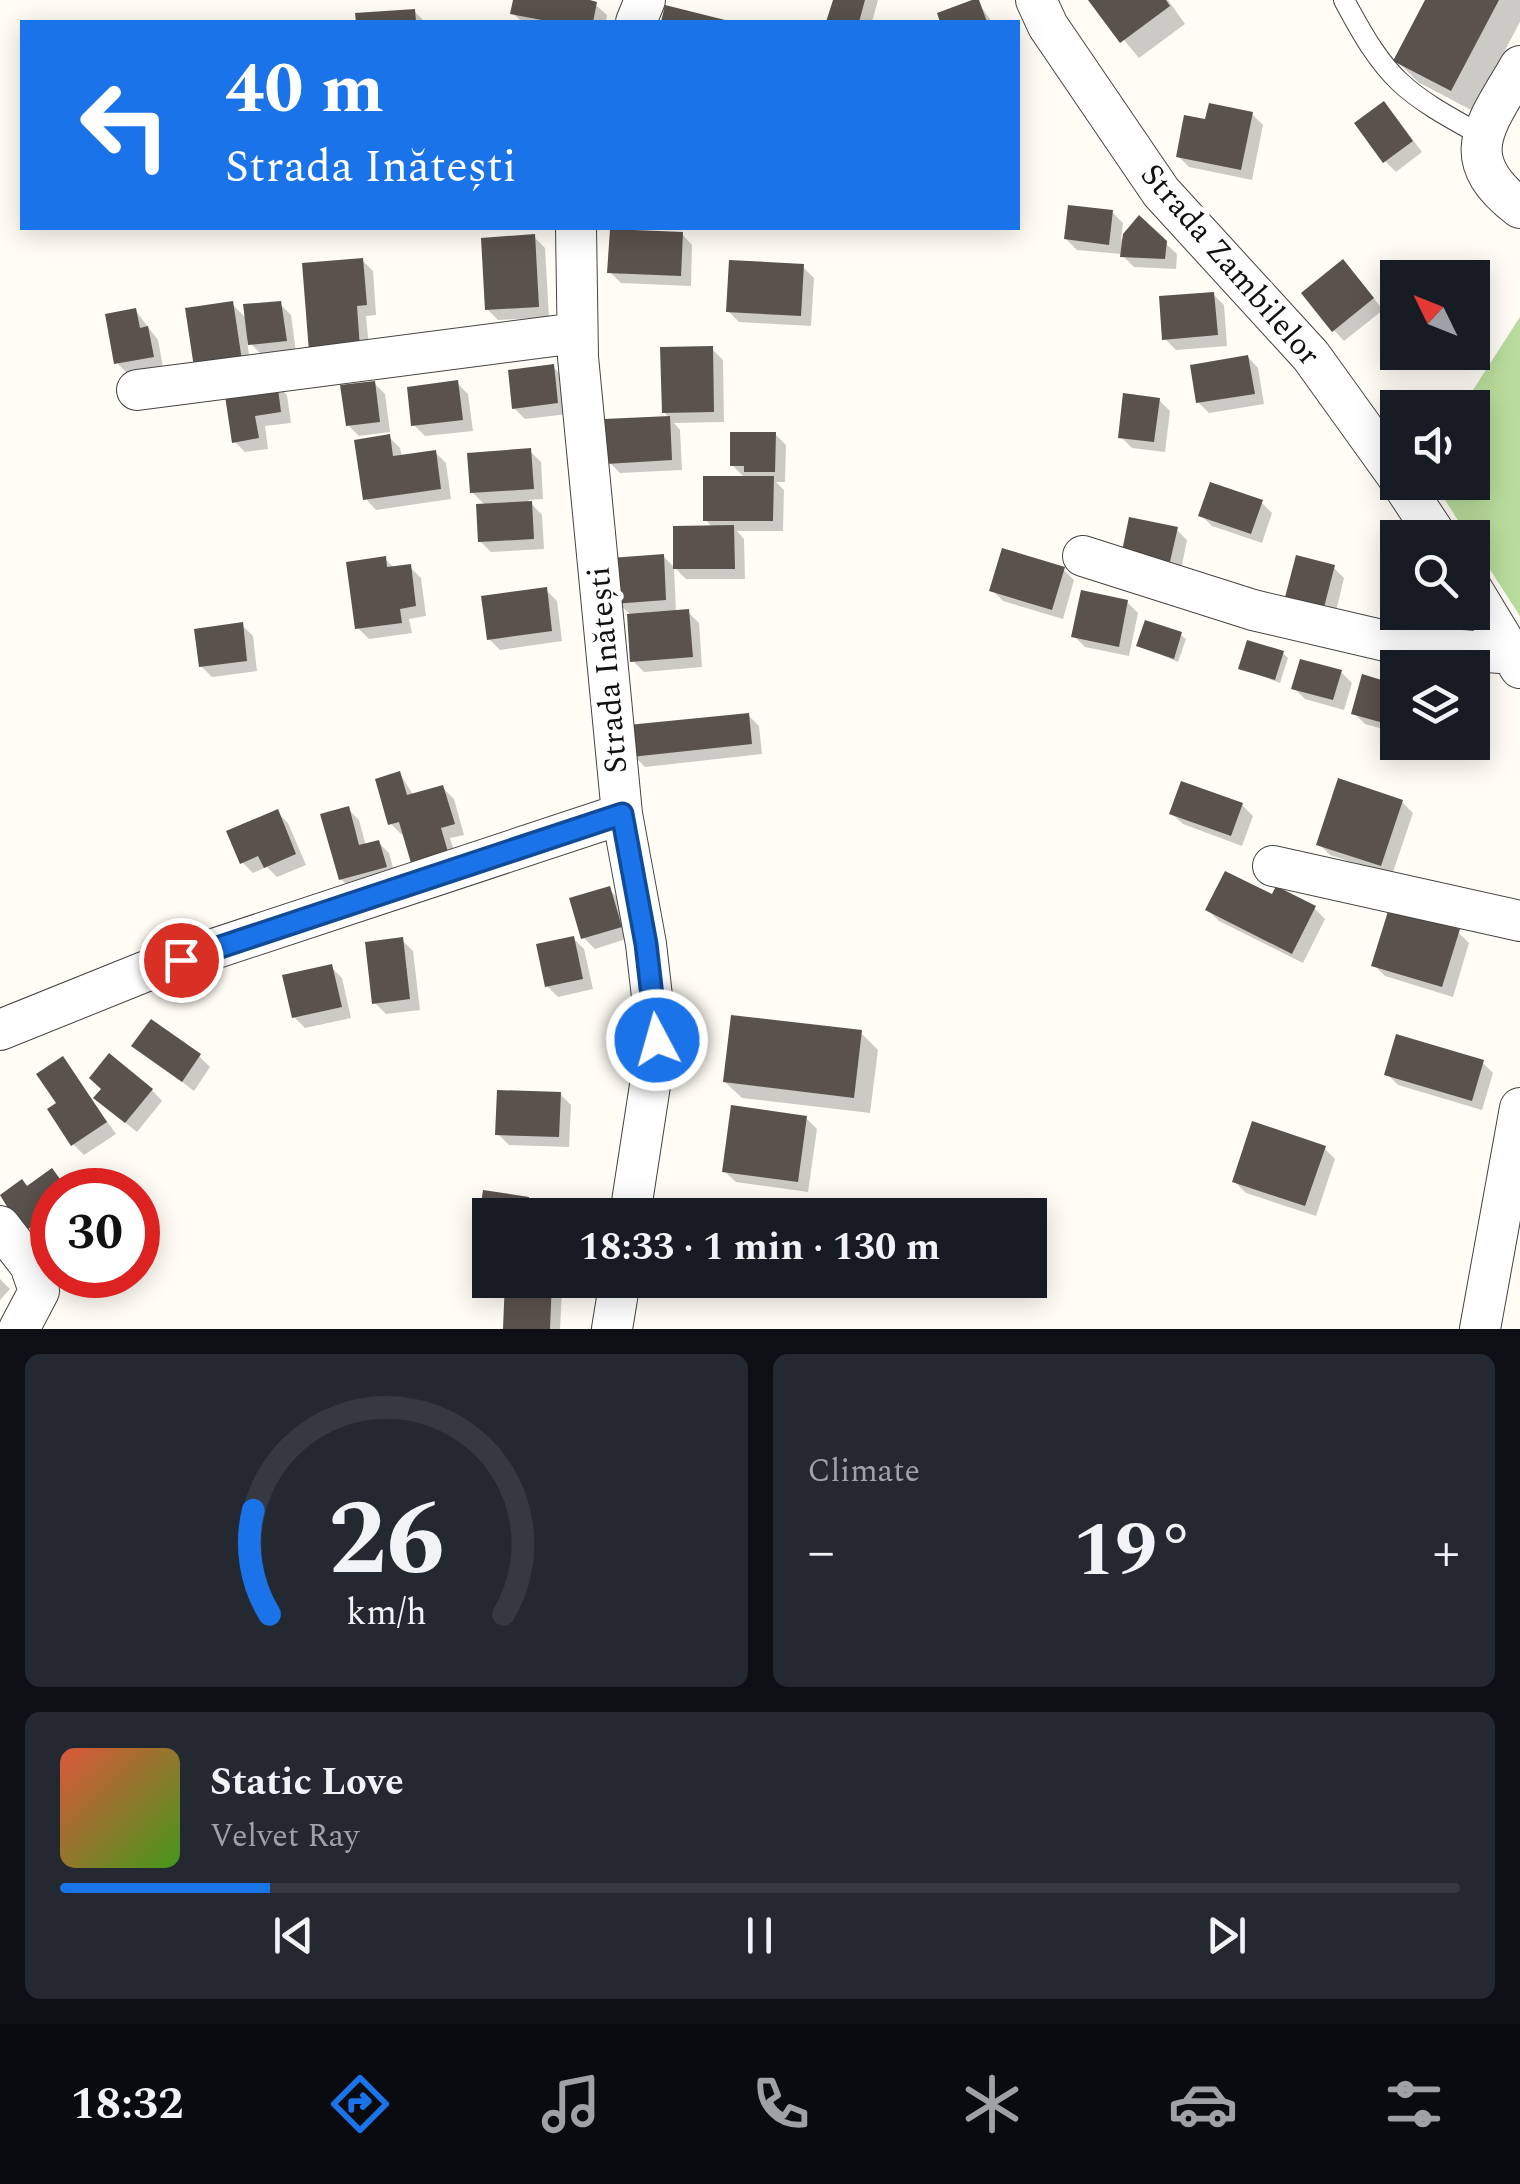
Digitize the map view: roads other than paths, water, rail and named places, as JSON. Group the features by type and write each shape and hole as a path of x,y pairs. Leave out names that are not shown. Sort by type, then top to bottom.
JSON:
{"street":[{"name":"Strada Zambilelor","path":"1036,0 1048,26 1161,192 1310,356 1380,452"},
{"path":"1520,66 1483,136 1481,163 1492,187 1520,208"},
{"name":"Strada Inătești","path":"0,1030 144,972 622,814 577,333 576,230"},
{"path":"136,390 577,333"},
{"path":"1083,556 1253,610 1407,646 1517,661"},
{"path":"1490,617 1517,661"},
{"path":"622,814 646,944 657,1040 633,1198"},
{"path":"1273,866 1520,920"},
{"path":"1480,1329 1520,1108"},
{"path":"0,1226 30,1265 39,1291 19,1329"},
{"path":"612,1329 617,1298"}],"lane":[{"path":"1344,0 1376,59 1396,82 1483,136"}]}
